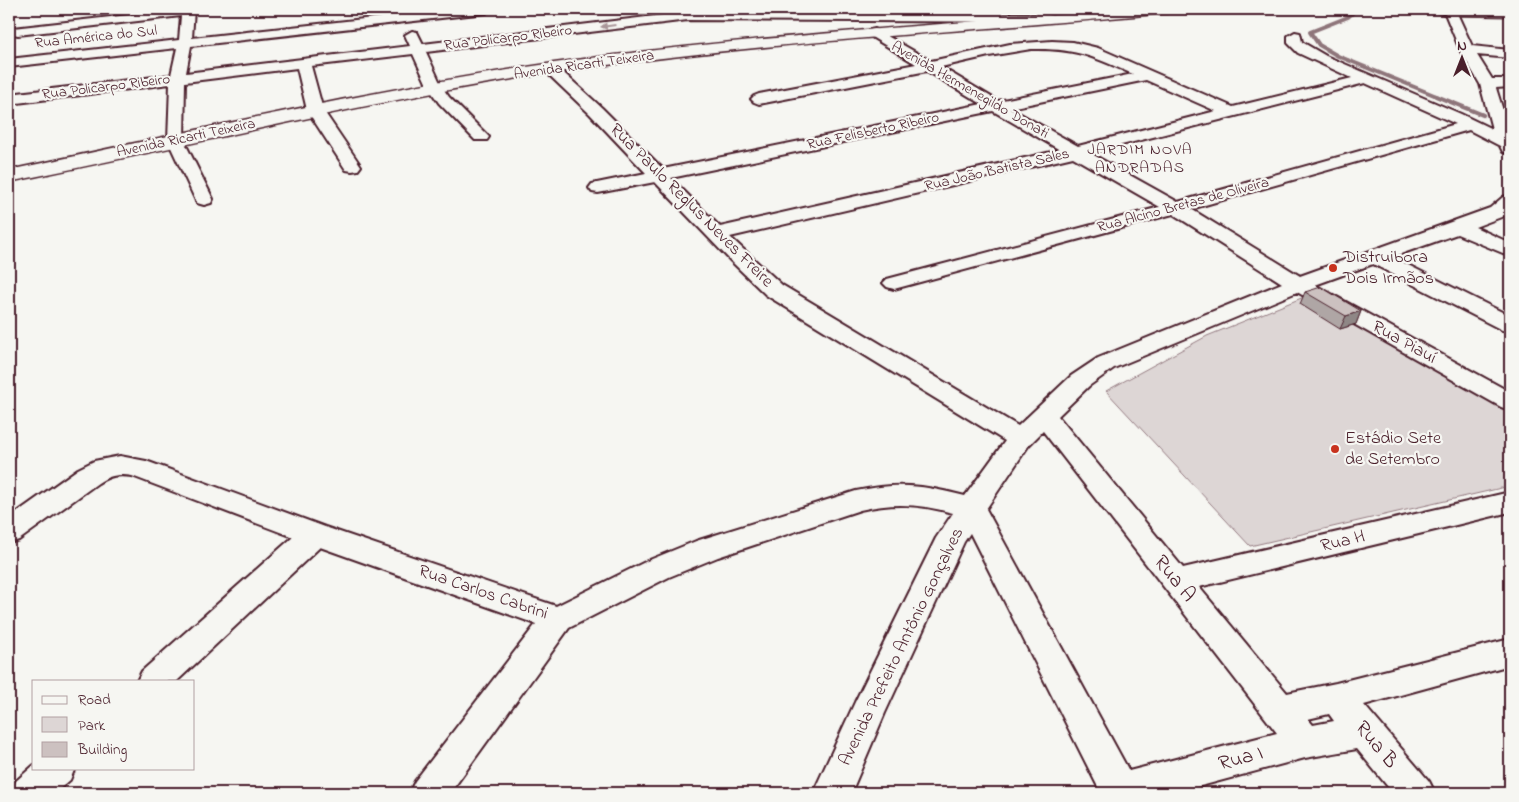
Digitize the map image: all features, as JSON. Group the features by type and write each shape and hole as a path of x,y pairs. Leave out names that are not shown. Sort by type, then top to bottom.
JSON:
{"main road":[{"name":"Avenida Ricarti Teixeira","path":"9,176 314,110 550,68 670,53 875,33 972,18 1071,18 1167,9"},
{"path":"1445,10 1510,12"}],"street":[{"name":"Rua América do Sul","path":"9,63 185,43 299,22 403,13 486,9"},
{"path":"18,31 187,10 185,43 178,78 176,141 204,199"},
{"path":"1445,10 1488,84 1504,134"},
{"path":"403,13 435,87 444,100 481,137"},
{"name":"Rua Policarpo Ribeiro","path":"9,98 688,16 972,18"},
{"name":"Avenida Hermenegildo Donati","path":"875,33 995,106 1176,208 1298,284"},
{"path":"1295,36 1295,43 1302,50 1364,79 1464,121 1504,134"},
{"path":"759,99 1025,47 1059,45 1077,46 1232,112"},
{"path":"1467,50 1510,54"},
{"path":"303,63 314,110 352,166"},
{"name":"Rua Paulo Reglus Neves Freire","path":"550,68 596,111 738,257 774,290 1020,439"},
{"name":"Rua Felisberto Ribeiro","path":"598,188 1148,76"},
{"name":"Rua João Batista Sales","path":"717,234 1077,151 1364,79"},
{"path":"1488,84 1510,83"},
{"name":"Rua Alcino Bretas de Oliveira","path":"894,283 1176,208 1441,132 1464,121"},
{"name":"Avenida Prefeito Antônio Gonçalves","path":"832,793 867,713 952,538 1020,439 1080,381 1106,363 1298,284 1497,212 1510,201"},
{"path":"1458,227 1510,250"},
{"path":"1375,257 1510,325"},
{"name":"Rua Piauí","path":"1298,284 1510,402"},
{"name":"Rua A","path":"1044,415 1305,742"},
{"name":"Rua Carlos Cabrini","path":"9,533 88,476 104,468 120,465 136,467 315,534 558,619 658,569 707,549 856,501 883,495 903,494 926,496 971,508"},
{"name":"Rua H","path":"1176,582 1510,502"},
{"path":"971,508 1120,792"},
{"path":"155,680 315,534"},
{"path":"428,793 558,619"},
{"path":"1280,710 1336,698 1510,652"},
{"name":"Rua B","path":"1336,698 1416,793"},
{"name":"Rua I","path":"1120,792 1305,742 1365,732"},
{"path":"29,793 55,770"}],"green space":[{"name":"Estádio Sete de Setembro","path":"1309,295 1510,412 1510,486 1250,546 1106,391 1207,336"}],"building":[{"path":"1321,287 1361,311 1346,316 1305,292"}],"waterway":[{"path":"1357,9 1348,17 1310,32 1319,45 1338,56 1439,97"},
{"path":"1436,96 1483,115"}],"place":[{"name":"Distruibora Dois Irmãos","path":"1333,268"},
{"name":"Estádio Sete de Setembro","path":"1335,449"}],"district":[{"name":"JARDIM NOVA ANDRADAS","path":"1140,159"}]}
